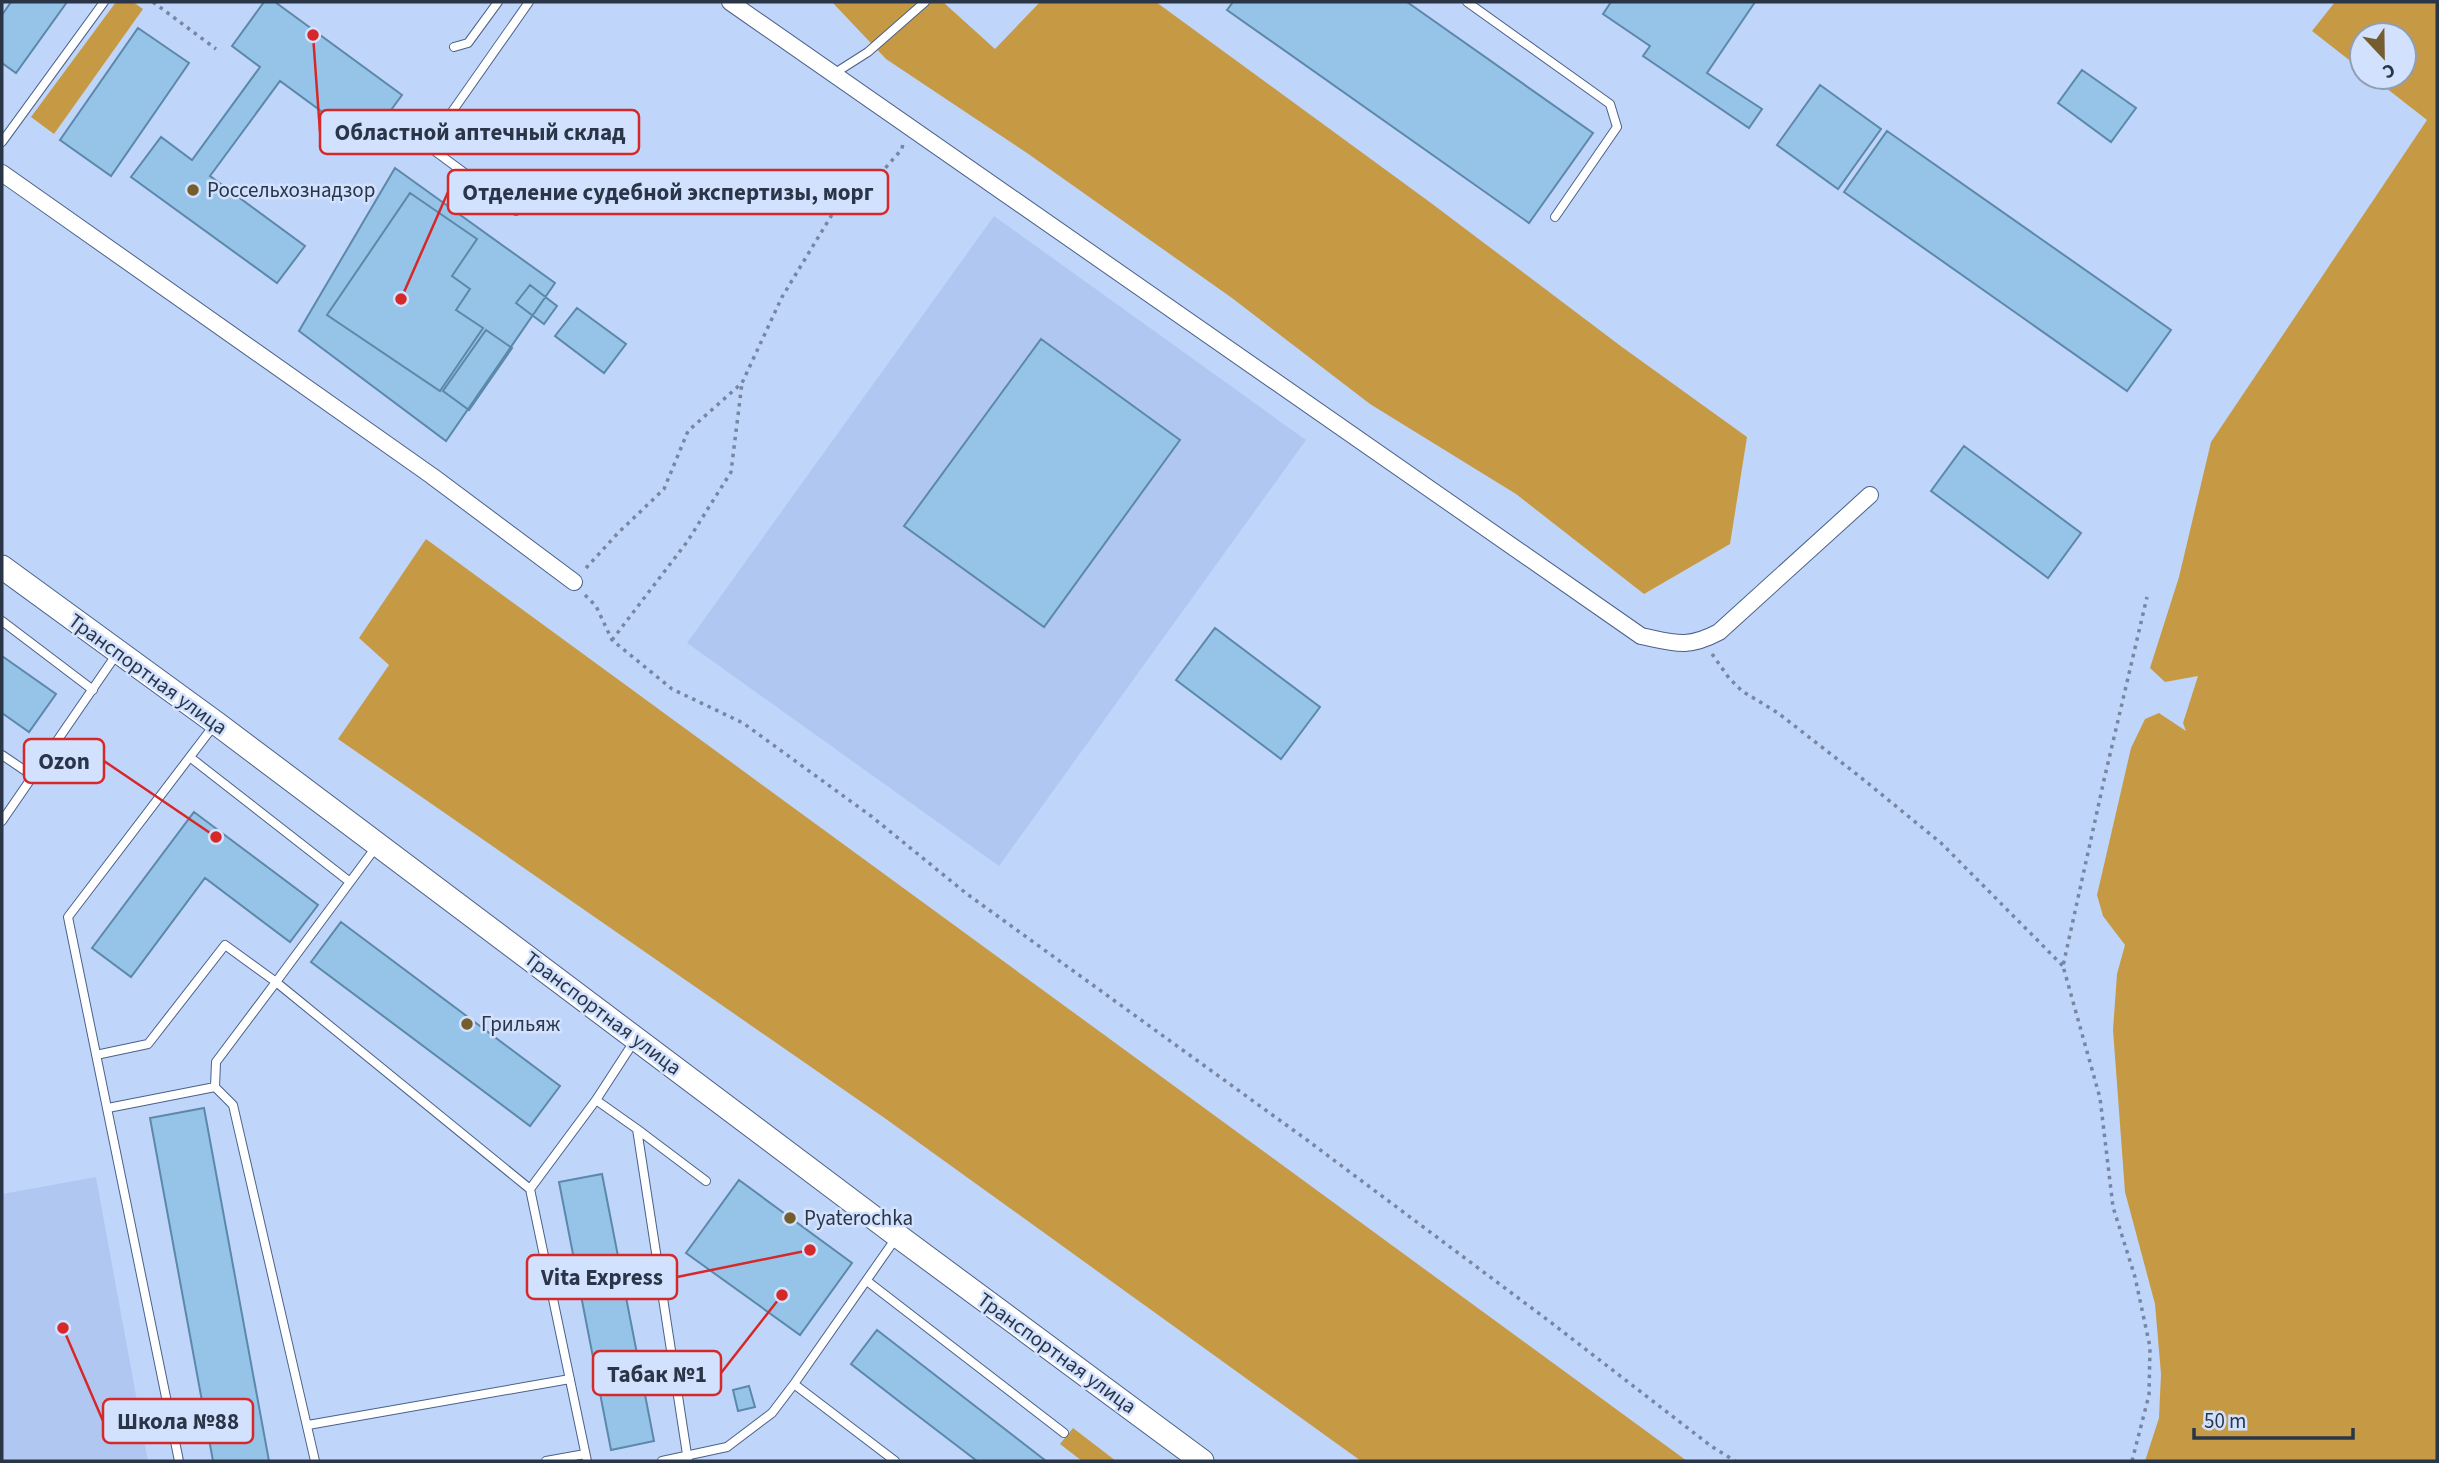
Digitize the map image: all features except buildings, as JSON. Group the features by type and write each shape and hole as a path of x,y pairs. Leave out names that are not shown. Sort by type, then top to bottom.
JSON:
{"street":[{"path":"730,2 1641,636 1686,645 1703,641 1719,632 1870,495"},
{"path":"2,173 421,468 574,582"},
{"name":"Транспортная улица","path":"2,567 216,723 1202,1461"}],"lane":[{"path":"2,142 104,2"},
{"path":"454,47 468,43 498,2"},
{"path":"516,211 428,146 529,2"},
{"path":"835,73 868,52 925,2"},
{"path":"1467,2 1610,104 1617,127 1555,217"},
{"path":"2,621 93,690"},
{"path":"2,821 118,653"},
{"path":"179,1461 68,917 216,723"},
{"path":"2,755 33,776"},
{"path":"191,758 350,882"},
{"path":"315,1461 233,1105 215,1087 216,1062 378,844"},
{"path":"96,1055 148,1044 225,944 276,982 530,1189 586,1458 546,1461"},
{"path":"530,1189 637,1039"},
{"path":"108,1108 215,1087"},
{"path":"596,1100 706,1181"},
{"path":"637,1129 687,1459"},
{"path":"662,1461 687,1459 727,1447 772,1413 898,1236"},
{"path":"867,1281 1064,1433"},
{"path":"308,1425 570,1379"},
{"path":"794,1384 895,1461"}],"path":[{"path":"153,2 216,49"},
{"path":"612,640 687,542 731,472 742,383 782,297 835,208 858,184 881,173 902,149 906,124"},
{"path":"742,383 688,430 664,489 618,533 574,582 596,606 612,640 672,689 743,723 860,808 967,894 1307,1140 1711,1446 1735,1461"},
{"path":"2132,1461 2149,1395 2150,1347 2135,1277 2113,1207 2100,1098 2063,965 2147,597"},
{"path":"1703,641 1729,678 1742,691 1777,713 1849,768 1941,844 2063,965"}],"shaded area":[{"path":"116,2 133,2 143,9 54,134 31,117"},
{"path":"832,2 943,2 995,49 1040,2 1156,2 1747,437 1730,544 1644,594 1516,494 1370,404 1232,298 1027,153 886,59"},
{"path":"2335,2 2437,2 2437,1461 2145,1461 2159,1418 2161,1374 2155,1304 2125,1192 2113,1030 2117,974 2125,945 2103,916 2097,895 2131,748 2145,719 2159,713 2186,731 2183,723 2198,676 2165,682 2150,668 2179,577 2211,442 2427,120 2390,91 2418,91 2418,21 2348,21 2348,59 2312,31"},
{"path":"994,216 1306,440 999,866 687,643"},
{"path":"426,539 1687,1461 1361,1461 886,1119 338,739 389,665 359,638"},
{"path":"96,1177 148,1461 2,1461 2,1194"},
{"path":"1073,1428 1116,1461 1082,1461 1060,1444"}],"place":[{"name":"Областной аптечный склад","path":"313,35"},
{"name":"Россельхознадзор","path":"193,190"},
{"name":"Отделение судебной экспертизы, морг","path":"401,299"},
{"name":"Ozon","path":"216,837"},
{"name":"Грильяж","path":"467,1024"},
{"name":"Pyaterochka","path":"790,1218"},
{"name":"Vita Express","path":"810,1250"},
{"name":"Табак №1","path":"782,1295"},
{"name":"Школа №88","path":"63,1328"}]}
